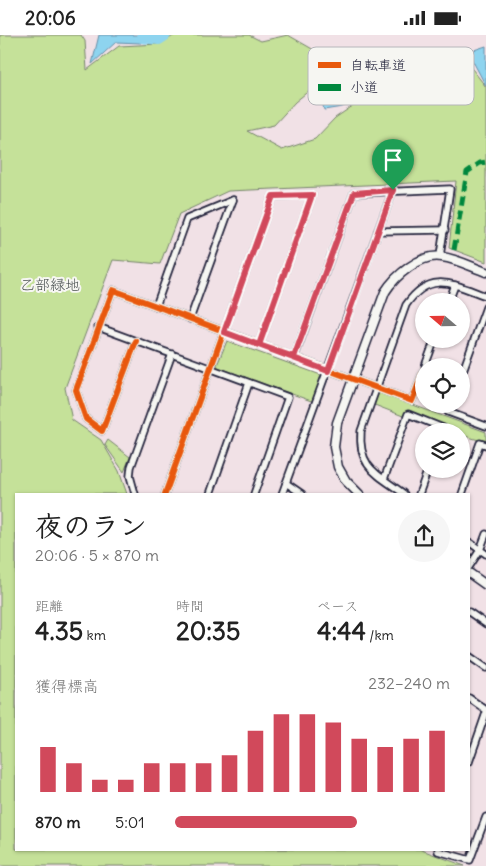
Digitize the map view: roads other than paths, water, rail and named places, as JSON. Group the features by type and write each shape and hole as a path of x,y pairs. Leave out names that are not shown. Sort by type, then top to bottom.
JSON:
{"street":[{"path":"294,357 354,193 450,189 440,256"},
{"path":"282,493 393,190"},
{"path":"164,493 273,196 312,195 259,345"},
{"path":"156,306 186,219 233,201 190,319"},
{"path":"378,231 445,230"},
{"path":"358,493 346,481 338,467 334,447 337,423 390,283 411,265 440,256 486,273"},
{"path":"403,493 364,462 360,448 360,431 406,305 414,294 426,285 440,281 486,296"},
{"path":"452,293 455,285"},
{"path":"136,341 102,431 86,419 76,390 113,290 294,357 351,383 376,388 412,401 415,393"},
{"path":"468,358 486,307"},
{"path":"98,327 288,397 254,493"},
{"path":"135,493 130,476 131,467 172,354"},
{"path":"210,493 249,383"},
{"path":"451,413 486,426"},
{"path":"384,479 408,414 430,423"},
{"path":"462,493 480,443 486,445"},
{"path":"419,493 425,478"},
{"path":"286,483 301,493"},
{"path":"470,565 480,550 486,534"},
{"path":"470,543 486,554"},
{"path":"470,574 486,585"},
{"path":"470,613 486,624"},
{"path":"470,656 486,668"},
{"path":"470,699 486,711 470,759"},
{"path":"438,851 470,861 486,817"}],"water":[{"path":"99,35 142,35 141,43 116,42 92,64"},
{"path":"486,46 486,86 474,63 474,50"},
{"path":"323,105 346,105 342,107 324,110"}],"waterway":[{"path":"142,37 159,39 165,35"}],"park label":[{"name":"乙部緑地","path":"50,284"}]}
